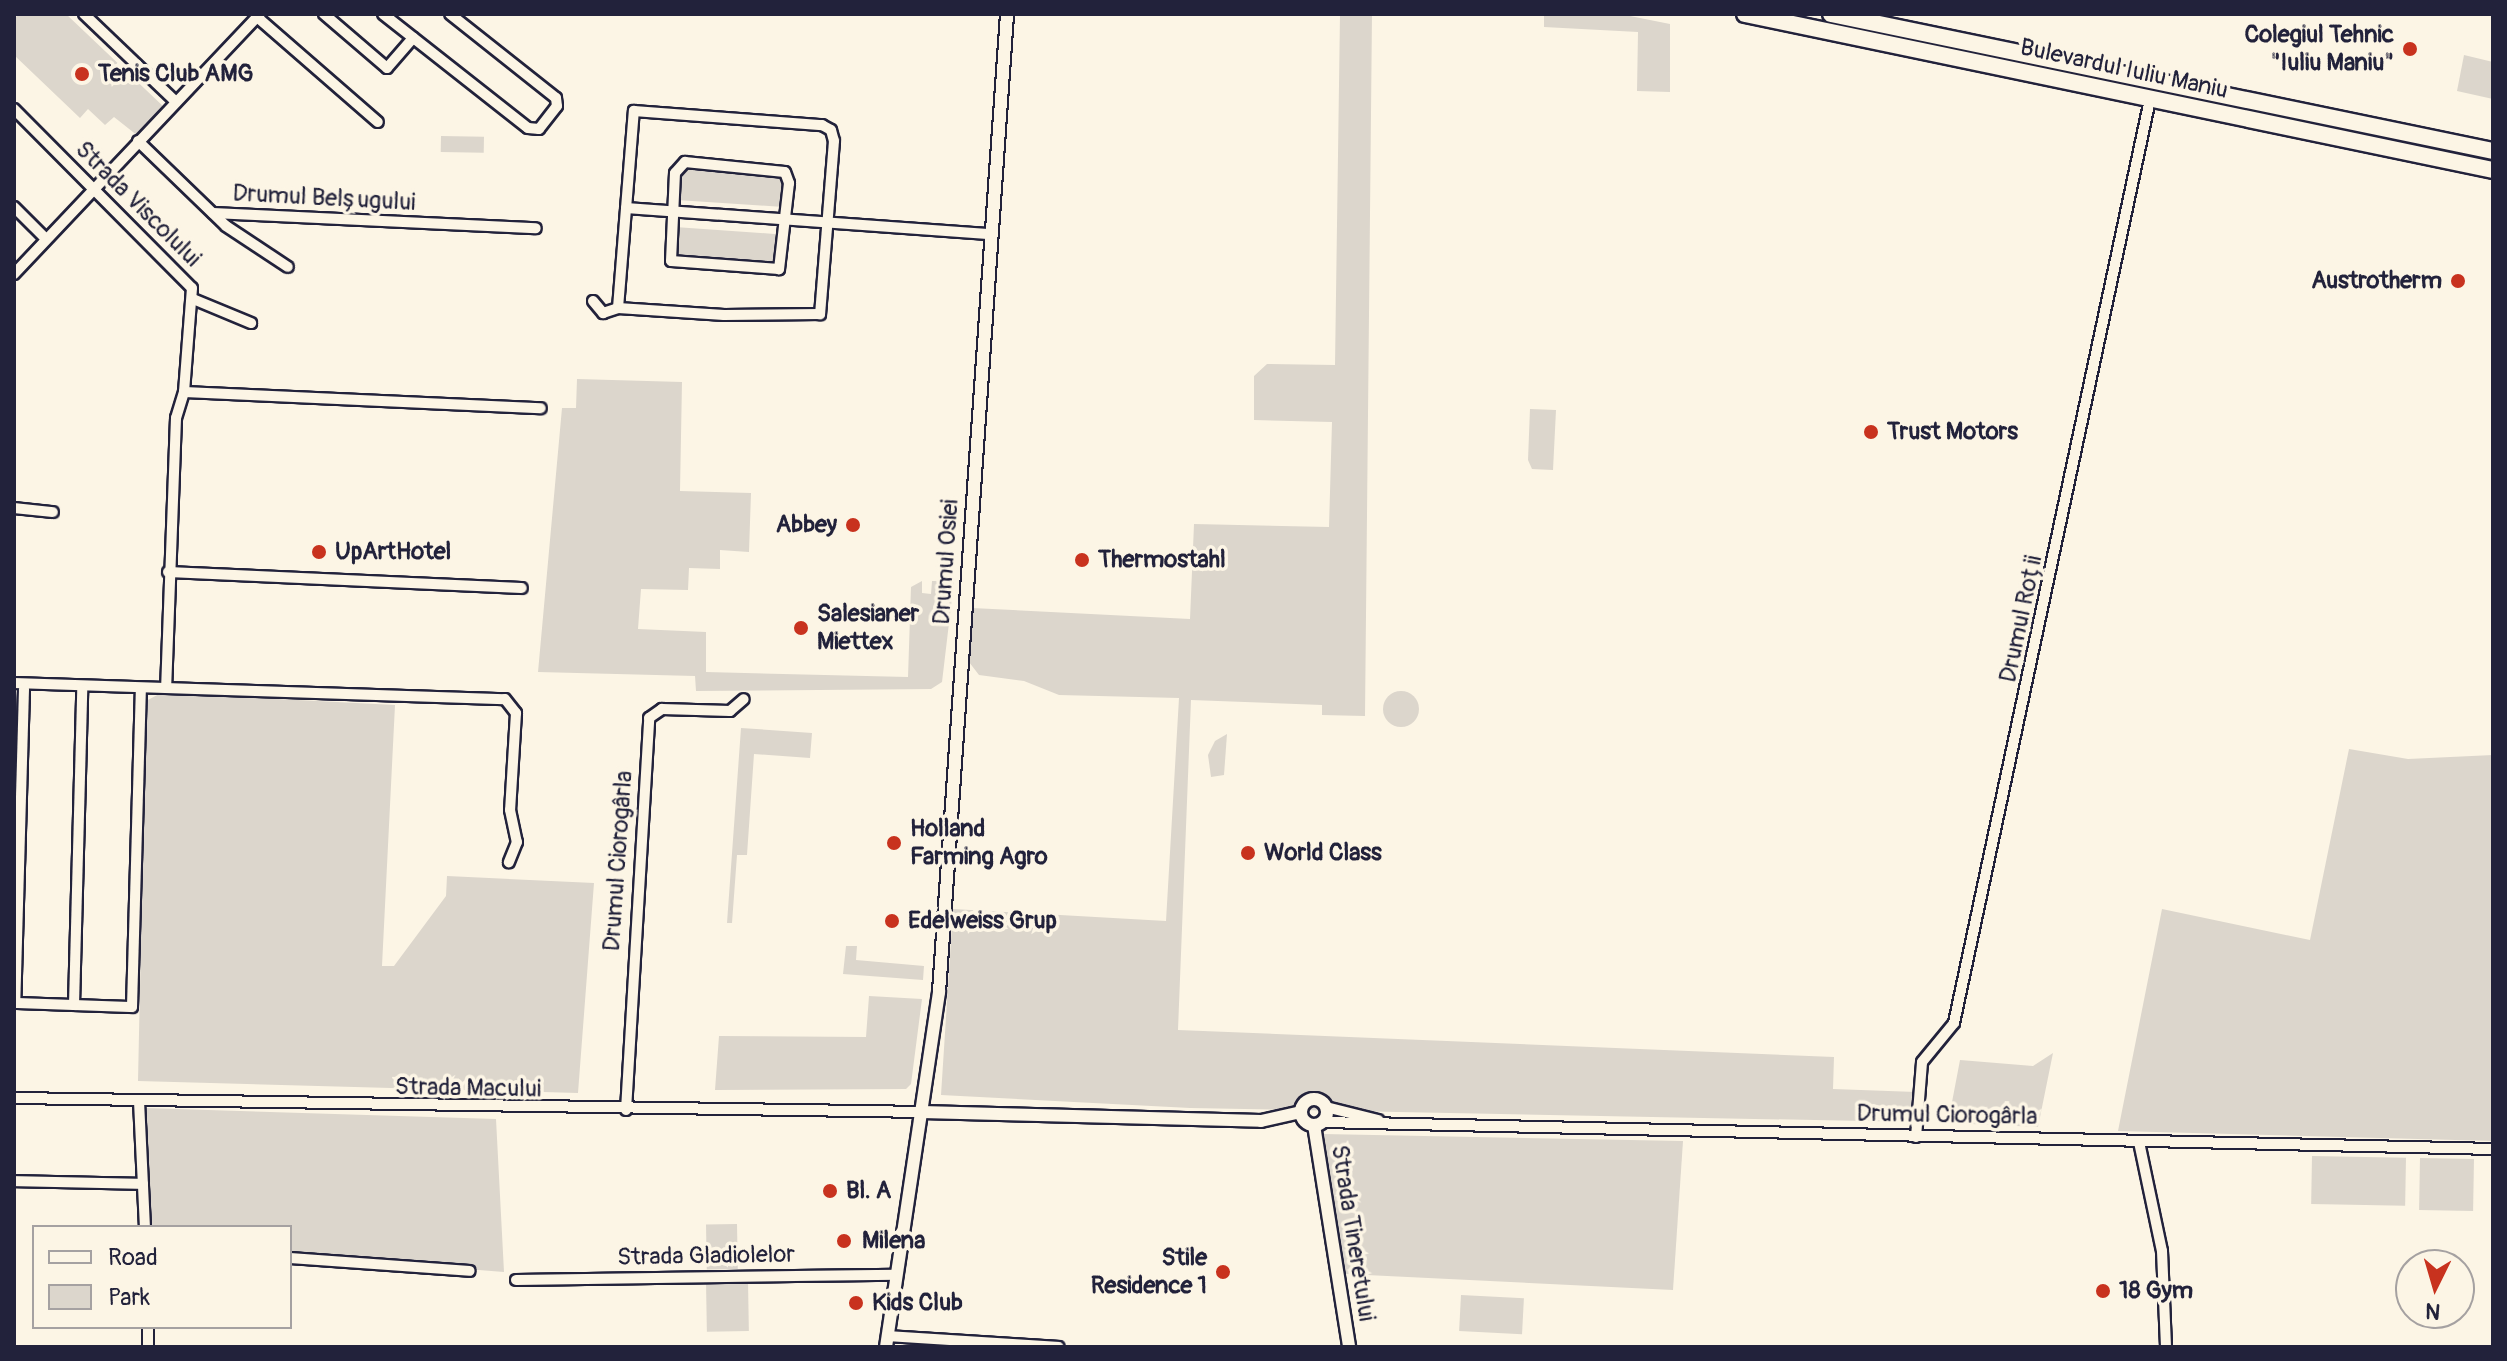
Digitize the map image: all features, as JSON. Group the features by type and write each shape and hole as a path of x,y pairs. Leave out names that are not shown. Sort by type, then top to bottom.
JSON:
{"main road":[{"name":"Bulevardul Iuliu Maniu","path":"1745,14 1786,17 2150,99 2493,170"},
{"name":"Bulevardul Iuliu Maniu","path":"1831,14 2493,151"},
{"path":"2437,159 2493,163"}],"street":[{"path":"84,14 176,102"},
{"path":"324,14 387,68 413,38"},
{"path":"383,14 528,128 539,129 557,106 556,98 450,14"},
{"name":"Drumul Osiei","path":"887,1342 939,992 1007,14"},
{"path":"14,274 258,15 378,122"},
{"name":"Drumul Roții","path":"1916,1137 1922,1062 1954,1023 2150,99"},
{"name":"Strada Viscolului","path":"14,109 189,283 193,299 184,392 176,418 166,686"},
{"path":"593,301 603,313 618,308 817,316 823,310 834,141 827,127 634,111 618,308"},
{"name":"Drumul Belșugului","path":"138,141 213,213 536,228"},
{"path":"689,161 782,169 789,179 786,219 782,266 772,272 674,264 669,252 675,173 689,161"},
{"path":"14,207 46,239"},
{"path":"626,208 991,234"},
{"path":"213,213 288,267"},
{"path":"193,299 251,323"},
{"path":"184,392 541,408"},
{"path":"14,508 53,512"},
{"path":"168,572 522,588"},
{"path":"17,687 141,691 166,686"},
{"path":"17,687 166,686 495,696 514,706 510,810 517,842 509,862"},
{"path":"17,687 15,1003 132,1007 141,691"},
{"path":"74,1005 82,690"},
{"name":"Drumul Ciorogârla","path":"626,1110 649,718 662,709 730,711 744,699"},
{"path":"898,1112 925,1090"},
{"name":"Strada Macului","path":"14,1098 626,1110 922,1112"},
{"path":"922,1112 1261,1121 1301,1112 1312,1099 1326,1107 1318,1123 1301,1112"},
{"path":"139,1101 145,1225"},
{"name":"Drumul Ciorogârla","path":"1326,1107 1399,1124"},
{"name":"Drumul Ciorogârla","path":"1318,1123 2493,1149"},
{"name":"Strada Tineretului","path":"1318,1123 1349,1347"},
{"path":"2139,1142 2162,1251 2166,1347"},
{"path":"14,1181 143,1184"},
{"path":"292,1258 470,1271"},
{"name":"Strada Gladiolelor","path":"516,1280 897,1275"},
{"path":"887,1342 1059,1347"}],"green space":[{"name":"Tenis Club AMG","path":"19,14 66,14 165,108 138,136 114,117 105,125 88,109 80,118 14,55 14,19"},
{"path":"1340,14 1372,14 1365,716 1322,715 1322,705 1191,700 1178,1030 1834,1057 1833,1089 1916,1092 1914,1122 1190,1108 941,1095 953,909 1166,921 1179,698 1059,695 1024,681 979,675 969,662 972,608 1190,619 1194,524 1329,527 1332,422 1254,420 1254,376 1267,364 1335,365"},
{"path":"1544,14 1620,14 1670,24 1670,92 1637,91 1638,32 1544,27"},
{"path":"2464,55 2493,62 2493,99 2457,91"},
{"path":"441,136 484,137 484,153 441,152"},
{"path":"686,168 778,174 785,184 783,207 677,200 679,177"},
{"path":"675,227 781,234 779,265 673,258"},
{"path":"577,379 682,382 680,491 751,493 749,552 720,550 720,569 689,568 688,590 641,589 638,629 706,632 706,672 908,677 911,587 922,581 922,593 931,594 932,581 954,581 942,682 931,689 696,691 695,676 538,672 562,408 576,408"},
{"path":"1530,409 1556,410 1553,470 1532,469 1528,460"},
{"path":"1401,691 1414,696 1419,709 1414,722 1401,727 1388,722 1383,709 1388,696"},
{"path":"161,693 395,705 382,966 394,966 446,896 447,876 594,883 578,1093 138,1081 146,701"},
{"path":"741,728 812,733 810,758 754,754 747,855 737,855 732,923 727,923"},
{"path":"1227,734 1224,775 1211,777 1208,755 1215,741"},
{"path":"2349,749 2408,759 2493,755 2493,1141 2118,1131 2162,909 2310,940"},
{"path":"846,946 857,946 856,960 924,966 923,980 843,974"},
{"path":"869,996 922,999 911,1084 906,1089 715,1090 719,1036 866,1037"},
{"path":"2053,1053 2038,1127 1948,1123 1960,1060 2033,1066"},
{"path":"145,1108 496,1119 504,1272 292,1255 292,1225 150,1225"},
{"path":"1323,1134 1683,1141 1673,1290 1346,1274"},
{"path":"2312,1156 2406,1158 2405,1206 2311,1204"},
{"path":"2420,1158 2474,1159 2473,1211 2419,1210"},
{"path":"737,1224 738,1269 707,1270 706,1225"},
{"path":"748,1281 749,1331 707,1332 706,1282"},
{"path":"1461,1295 1524,1298 1522,1334 1459,1331"}],"place":[{"name":"Colegiul Tehnic \"Iuliu Maniu\"","path":"2410,49"},
{"name":"Tenis Club AMG","path":"82,74"},
{"name":"Austrotherm","path":"2458,281"},
{"name":"Trust Motors","path":"1871,432"},
{"name":"Abbey","path":"853,525"},
{"name":"UpArtHotel","path":"319,552"},
{"name":"Thermostahl","path":"1082,560"},
{"name":"Salesianer Miettex","path":"801,628"},
{"name":"Holland Farming Agro","path":"894,843"},
{"name":"World Class","path":"1248,853"},
{"name":"Edelweiss Grup","path":"892,921"},
{"name":"Bl. A","path":"830,1191"},
{"name":"Milena","path":"844,1241"},
{"name":"Stile Residence 1","path":"1223,1272"},
{"name":"18 Gym","path":"2103,1291"},
{"name":"Kids Club","path":"856,1303"}]}
